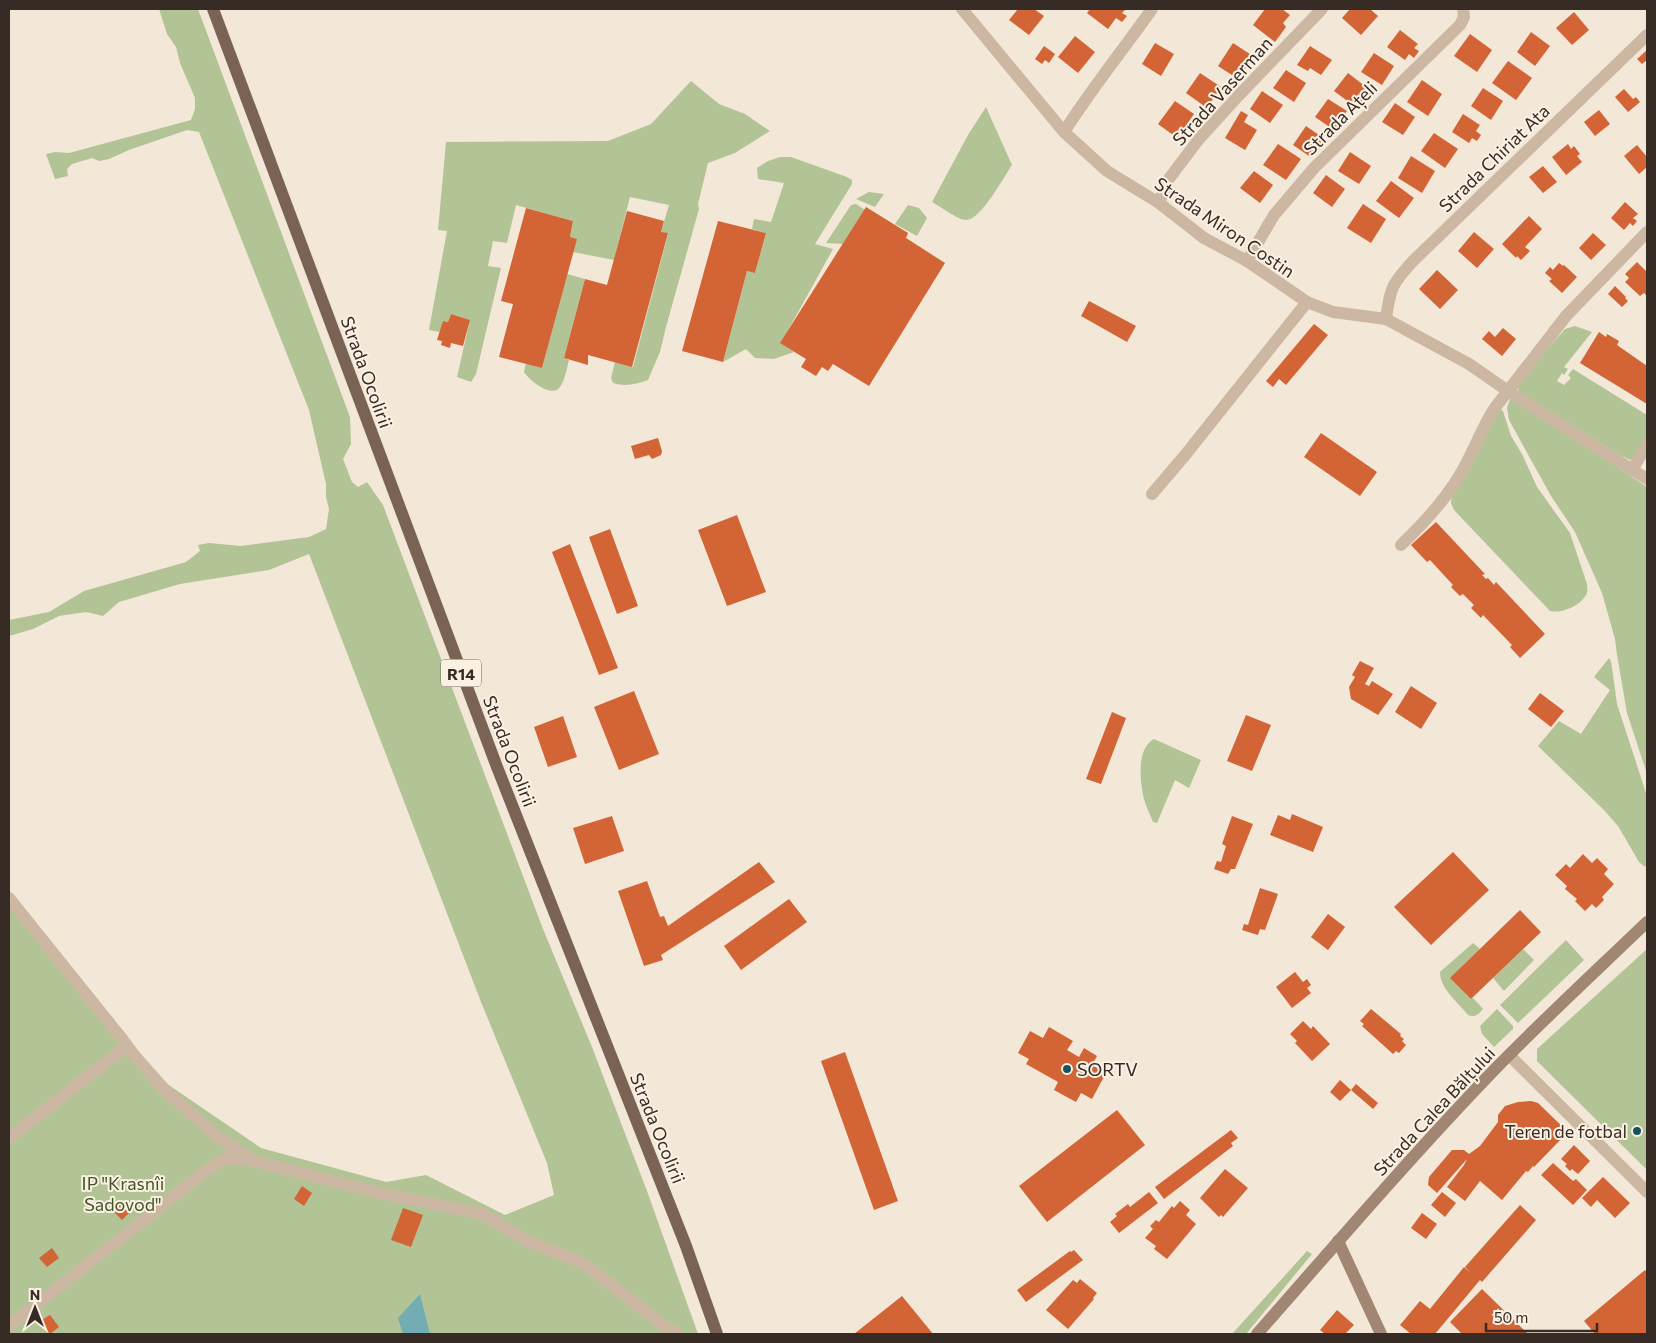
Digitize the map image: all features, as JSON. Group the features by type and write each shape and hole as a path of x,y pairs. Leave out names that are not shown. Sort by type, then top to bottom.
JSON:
{"main road":[{"name":"Strada Ocolirii","path":"213,9 497,767 686,1246 717,1334"},
{"name":"Strada Calea Bălțului","path":"1257,1334 1338,1241 1509,1055 1647,922"},
{"path":"1338,1241 1381,1334"}],"street":[{"name":"Strada Miron Costin","path":"962,9 1064,132 1107,170 1159,204 1204,238 1247,261 1307,302 1333,312 1386,319 1469,364 1508,392 1647,479"},
{"path":"1064,132 1088,95 1152,9"},
{"name":"Strada Vaserman","path":"1159,204 1168,180 1199,139 1322,9"},
{"name":"Strada Ațeli","path":"1247,261 1274,214 1314,168 1460,25 1464,17 1463,9"},
{"name":"Strada Chiriat Ata","path":"1386,319 1388,298 1395,281 1420,254 1647,35"},
{"path":"1401,546 1432,514 1459,477 1485,423 1566,316 1647,232"},
{"path":"1152,494 1307,302"},
{"path":"1632,470 1647,444"},
{"path":"9,898 134,1056 165,1090 218,1137 254,1160"},
{"path":"9,1138 127,1046"},
{"path":"1509,1055 1647,1192"},
{"path":"9,1326 211,1167 227,1158 254,1160 376,1192 482,1214 529,1242 583,1263 668,1329 678,1334"}],"green space":[{"name":"IP \"Krasnîi Sadovod\"","path":"159,9 198,9 350,417 351,444 343,459 352,482 358,487 367,482 383,505 543,929 592,1047 647,1191 698,1334 9,1334 9,891 157,1077 261,1148 386,1182 426,1175 505,1215 554,1195 547,1163 481,1002 309,554 269,570 180,584 119,602 103,616 86,612 59,616 33,629 9,636 9,620 49,612 84,591 186,562 200,551 198,545 209,543 241,546 309,537 326,529 329,509 326,497 326,484 309,410 199,132 187,130 109,159 99,161 92,158 72,164 67,169 68,176 55,179 46,154 55,152 69,153 191,120 195,109 195,98 180,63 176,47 167,34"},
{"path":"691,81 719,104 745,114 770,131 735,153 708,163 698,204 699,209 660,352 648,380 622,385 613,383 611,378 615,362 633,367 668,234 661,232 669,205 630,197 614,260 573,252 570,237 573,221 516,205 507,243 493,241 488,266 501,268 476,374 471,382 457,377 470,320 451,314 448,322 443,321 440,332 429,330 447,231 438,230 446,142 608,141 651,124"},
{"path":"986,107 1012,165 985,206 978,214 966,220 932,202 968,135"},
{"path":"780,157 791,157 847,177 852,180 852,184 815,244 833,249 781,343 794,352 774,359 755,358 746,349 723,362 747,271 755,273 766,233 752,229 754,219 771,222 784,183 758,179 757,168 768,161"},
{"path":"869,192 884,194 875,207 856,199"},
{"path":"856,204 865,210 843,244 826,243 851,205"},
{"path":"908,205 919,208 927,218 917,236 895,224"},
{"path":"567,274 585,279 564,358 569,360 566,374 560,387 552,391 546,390 535,383 524,372 526,363 542,368"},
{"path":"1575,326 1592,332 1564,367 1568,369 1564,375 1562,373 1557,381 1564,385 1571,378 1568,375 1573,369 1647,415 1647,438 1635,458 1630,460 1620,455 1519,392 1518,383 1565,329"},
{"path":"1510,399 1574,438 1647,487 1647,774 1627,713 1615,639 1602,593 1575,532 1551,496 1509,420 1507,408"},
{"path":"1500,409 1503,411 1511,436 1522,454 1537,487 1570,533 1587,584 1587,592 1581,601 1566,610 1550,611 1454,510 1451,503 1452,494"},
{"path":"1609,658 1617,704 1646,793 1647,864 1645,867 1639,862 1618,826 1604,810 1538,746 1559,721 1581,734 1610,690 1594,677"},
{"path":"1154,739 1201,760 1189,788 1175,780 1157,823 1153,822 1145,802 1141,775 1144,750 1148,743"},
{"path":"1566,940 1584,960 1518,1023 1500,1005"},
{"path":"1473,943 1480,949 1451,978 1483,1009 1475,1016 1468,1015 1446,990 1440,972"},
{"path":"1523,949 1534,960 1504,991 1493,978"},
{"path":"1647,949 1647,1170 1537,1061 1537,1049"},
{"path":"1497,1009 1513,1026 1513,1029 1494,1047 1482,1034 1480,1026"},
{"path":"1307,1251 1312,1254 1246,1334 1232,1334"}],"water":[{"path":"420,1294 430,1334 403,1334 398,1318"}],"building":[{"path":"1018,9 1034,9 1044,16 1029,35 1009,20"},
{"path":"1090,9 1126,9 1122,13 1127,16 1122,22 1116,18 1108,29 1087,13"},
{"path":"1265,9 1282,9 1290,15 1283,23 1286,27 1275,42 1253,25"},
{"path":"1350,9 1370,9 1378,16 1361,35 1342,18"},
{"path":"1574,12 1589,30 1572,45 1556,28"},
{"path":"1400,30 1418,44 1414,48 1419,51 1414,58 1409,54 1405,60 1387,47"},
{"path":"1531,32 1550,46 1535,66 1517,52"},
{"path":"1470,34 1492,50 1477,72 1454,56"},
{"path":"1075,36 1095,52 1078,73 1058,57"},
{"path":"1155,43 1174,54 1161,76 1142,64"},
{"path":"1233,43 1253,56 1238,79 1218,66"},
{"path":"1044,46 1055,54 1049,63 1045,60 1042,64 1035,59"},
{"path":"1310,46 1332,60 1321,75 1310,68 1308,71 1297,65"},
{"path":"1647,50 1647,60 1642,64 1637,59"},
{"path":"1374,53 1394,66 1382,85 1361,72"},
{"path":"1508,61 1532,78 1516,100 1492,83"},
{"path":"1286,70 1306,83 1294,102 1273,88"},
{"path":"1200,73 1221,87 1207,108 1186,93"},
{"path":"1348,73 1370,90 1357,108 1334,91"},
{"path":"1422,80 1442,94 1428,116 1407,102"},
{"path":"1483,88 1503,101 1491,120 1471,106"},
{"path":"1624,89 1633,99 1636,97 1640,102 1628,112 1615,97"},
{"path":"1262,91 1283,105 1270,123 1250,109"},
{"path":"1328,99 1347,111 1334,130 1315,117"},
{"path":"1175,101 1194,114 1187,124 1190,126 1180,140 1158,124"},
{"path":"1395,103 1415,117 1403,135 1382,122"},
{"path":"1599,110 1610,124 1595,136 1584,122"},
{"path":"1241,111 1248,115 1244,122 1257,130 1245,150 1225,138"},
{"path":"1463,114 1480,125 1476,131 1481,135 1477,141 1472,138 1469,143 1452,132"},
{"path":"1306,126 1326,140 1317,152 1313,150 1309,156 1293,145"},
{"path":"1434,133 1458,149 1445,168 1421,151"},
{"path":"1278,144 1301,159 1286,180 1263,165"},
{"path":"1568,144 1571,149 1574,146 1580,154 1577,156 1582,162 1566,175 1552,157"},
{"path":"1637,145 1647,157 1647,167 1639,174 1624,156"},
{"path":"1350,152 1371,166 1359,184 1338,171"},
{"path":"1411,156 1435,171 1422,193 1398,178"},
{"path":"1543,166 1557,182 1543,193 1529,177"},
{"path":"1254,171 1273,185 1260,203 1240,188"},
{"path":"1326,175 1345,189 1332,207 1313,193"},
{"path":"1391,181 1414,198 1399,218 1376,201"},
{"path":"1625,202 1638,214 1633,218 1637,221 1633,226 1630,223 1624,230 1611,218"},
{"path":"1363,204 1386,219 1371,243 1347,228"},
{"path":"866,207 908,233 906,238 945,263 869,386 833,364 828,371 822,367 816,376 801,367 806,359 780,343"},
{"path":"526,208 573,221 570,237 577,239 542,368 499,357 513,304 501,301"},
{"path":"627,211 664,221 661,232 668,233 632,367 588,355 588,365 564,358 585,279 607,285"},
{"path":"1529,216 1542,229 1525,247 1530,251 1521,260 1517,256 1516,258 1502,244"},
{"path":"718,221 766,233 755,273 747,271 723,362 682,351"},
{"path":"1474,232 1494,249 1477,268 1458,251"},
{"path":"1593,233 1606,245 1591,260 1579,248"},
{"path":"1637,262 1647,272 1647,296 1644,293 1640,296 1625,282 1629,278 1625,274"},
{"path":"1559,263 1577,277 1562,293 1549,281 1552,279 1545,273 1550,267 1553,270"},
{"path":"1437,270 1458,290 1440,309 1419,289"},
{"path":"1615,286 1628,301 1622,307 1608,294"},
{"path":"1089,301 1136,326 1127,342 1081,316"},
{"path":"451,314 470,320 463,346 451,343 450,348 441,345 442,341 437,340 443,321 448,322"},
{"path":"1314,324 1328,335 1286,385 1279,379 1273,387 1266,381"},
{"path":"1503,328 1516,339 1502,356 1482,339 1489,331 1495,337"},
{"path":"1599,332 1606,337 1607,334 1619,341 1617,345 1647,366 1647,404 1580,363"},
{"path":"1321,433 1377,472 1360,496 1304,457"},
{"path":"658,438 662,451 661,455 652,459 649,455 635,459 631,446"},
{"path":"737,515 766,592 727,606 698,530"},
{"path":"1436,522 1485,574 1482,575 1486,579 1488,578 1494,585 1496,582 1545,634 1520,658 1510,647 1512,645 1483,615 1481,618 1471,608 1474,605 1463,594 1460,596 1451,587 1453,585 1430,560 1427,562 1411,545"},
{"path":"610,529 638,606 617,614 589,537"},
{"path":"570,544 618,668 599,675 552,552"},
{"path":"1360,661 1374,668 1365,684 1369,686 1372,681 1393,694 1378,715 1351,699 1349,687 1355,677 1352,675"},
{"path":"1411,686 1437,703 1421,729 1395,712"},
{"path":"634,691 659,754 619,770 594,707"},
{"path":"1540,693 1564,711 1551,727 1528,709"},
{"path":"1112,712 1126,718 1101,784 1086,779"},
{"path":"1246,715 1271,725 1252,771 1227,761"},
{"path":"563,716 577,757 548,767 534,727"},
{"path":"1292,814 1323,827 1313,852 1270,835 1278,815 1290,820"},
{"path":"612,816 624,851 585,864 573,828"},
{"path":"1232,816 1253,824 1235,869 1231,869 1228,874 1214,869 1217,861 1221,862 1226,846 1222,844"},
{"path":"1453,852 1489,890 1431,945 1394,907"},
{"path":"1583,854 1592,863 1597,858 1608,869 1604,874 1614,884 1602,897 1604,900 1596,908 1592,904 1585,911 1575,901 1577,899 1565,889 1567,886 1555,875 1566,864 1570,868"},
{"path":"759,862 775,882 661,955 663,960 644,966 618,891 647,881 660,917 664,916 668,926"},
{"path":"1260,888 1278,894 1265,930 1260,929 1258,935 1242,930 1244,924 1248,925"},
{"path":"789,899 807,922 741,970 724,946"},
{"path":"1520,910 1541,932 1471,999 1450,978"},
{"path":"1328,914 1345,927 1328,950 1311,937"},
{"path":"1295,972 1303,982 1307,979 1311,985 1307,988 1311,993 1292,1008 1276,987"},
{"path":"1371,1009 1401,1034 1400,1036 1404,1039 1402,1041 1406,1045 1399,1053 1396,1051 1393,1054 1362,1026 1364,1024 1360,1021"},
{"path":"1303,1021 1311,1029 1313,1026 1330,1044 1312,1061 1295,1043 1297,1041 1290,1034"},
{"name":"SORTV","path":"1049,1027 1073,1041 1067,1050 1079,1057 1084,1048 1097,1056 1092,1065 1106,1073 1092,1099 1081,1093 1076,1102 1054,1090 1058,1082 1026,1064 1029,1059 1018,1053 1030,1031 1043,1038"},
{"path":"845,1052 898,1201 874,1210 821,1061"},
{"path":"1340,1080 1351,1090 1340,1101 1330,1092"},
{"path":"1356,1084 1378,1103 1373,1109 1351,1090"},
{"path":"1531,1101 1538,1103 1568,1132 1534,1167 1528,1172 1526,1171 1502,1200 1480,1181 1465,1201 1447,1187 1467,1159 1437,1193 1428,1185 1429,1177 1452,1150 1464,1150 1469,1154 1480,1146 1498,1122 1498,1115 1505,1106"},
{"path":"1117,1110 1145,1145 1047,1222 1019,1186"},
{"path":"1231,1130 1238,1138 1231,1143 1233,1146 1164,1199 1155,1187"},
{"path":"1574,1145 1590,1161 1578,1174 1572,1169 1570,1171 1565,1166 1567,1164 1561,1159"},
{"path":"1553,1163 1573,1181 1576,1179 1587,1190 1573,1205 1541,1175"},
{"path":"1225,1169 1248,1188 1223,1217 1221,1215 1219,1217 1200,1198"},
{"path":"1603,1177 1630,1203 1615,1218 1597,1200 1591,1207 1582,1198"},
{"path":"302,1186 312,1193 304,1206 294,1199"},
{"path":"1149,1192 1158,1203 1119,1233 1110,1222 1117,1216 1115,1214 1128,1204 1130,1207"},
{"path":"1442,1192 1456,1203 1445,1217 1431,1205"},
{"path":"120,1200 131,1211 122,1220 111,1209"},
{"path":"1180,1201 1190,1210 1186,1215 1196,1224 1167,1259 1154,1249 1156,1246 1145,1238 1153,1229 1150,1226 1156,1220 1159,1222 1172,1206 1174,1208"},
{"path":"1520,1205 1536,1220 1482,1282 1480,1280 1435,1334 1411,1334 1400,1325 1420,1301 1430,1309 1464,1267 1471,1273 1465,1267"},
{"path":"403,1208 423,1215 411,1247 391,1240"},
{"path":"1422,1213 1437,1224 1426,1239 1411,1228"},
{"path":"52,1248 59,1258 47,1267 39,1258"},
{"path":"1074,1250 1083,1260 1026,1302 1017,1290"},
{"path":"1645,1270 1647,1273 1647,1334 1595,1334 1584,1321"},
{"path":"1080,1279 1097,1293 1068,1329 1046,1310 1073,1280 1077,1283"},
{"path":"1482,1289 1528,1334 1462,1334 1450,1322"},
{"path":"902,1296 933,1334 854,1334"},
{"path":"1337,1310 1354,1325 1345,1334 1325,1334 1320,1330"},
{"path":"50,1315 59,1327 50,1334 40,1321"}],"place":[{"name":"SORTV","path":"1067,1069"},
{"name":"Teren de fotbal","path":"1637,1131"}]}
